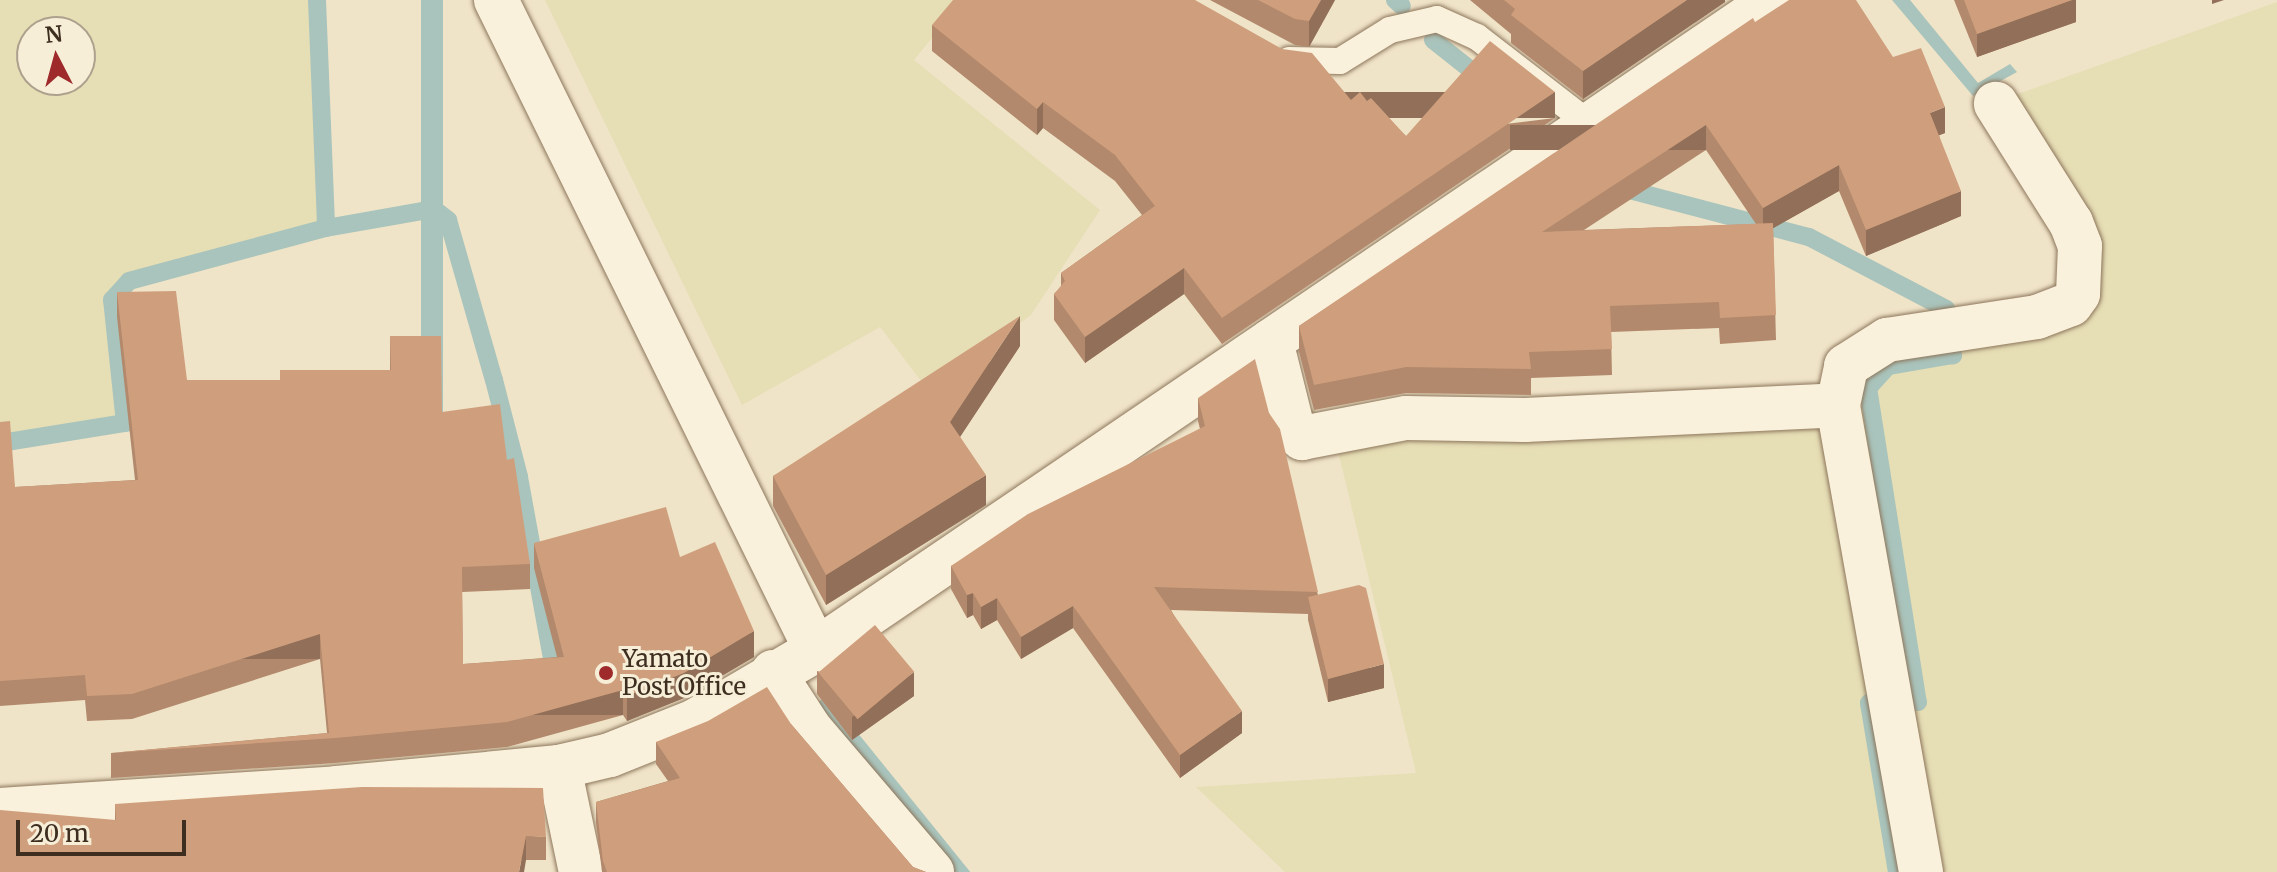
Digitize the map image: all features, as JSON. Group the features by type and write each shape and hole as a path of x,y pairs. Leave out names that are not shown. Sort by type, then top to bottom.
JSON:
{"street":[{"path":"496,0 816,650"},
{"path":"0,810 337,788 559,767 610,755 695,721 773,672 816,650 1592,126 1773,0"},
{"path":"1921,872 1838,405 1846,366 1887,340 2037,317 2061,310 2078,294 2080,246 2071,223 1996,104"},
{"path":"1271,341 1293,429 1302,438 1406,418 1525,420 1838,405"},
{"path":"773,672 810,729 932,872"},
{"path":"559,767 581,872"}],"lane":[{"path":"1264,47 1290,61 1330,63 1356,55 1390,30 1437,19 1477,37 1592,126"}],"shaded area":[{"path":"0,0 320,0 328,229 130,283 120,291 113,300 128,427 0,444"},
{"path":"545,0 963,0 914,60 1100,210 1031,315 928,390 880,327 742,405"},
{"path":"2277,2 2277,872 1934,872 1851,399 1865,369 2084,306 2004,99"},
{"path":"1825,425 1907,872 1285,872 1196,787 1416,773 1337,447 1401,432"}],"water":[{"path":"421,0 443,0 443,554 421,554"},
{"path":"1892,0 1910,0 1978,83 2010,64 2017,72 1973,96"},
{"path":"827,695 970,872 955,872 818,703"}],"building":[{"path":"953,0 1195,0 1282,49 1312,53 1351,100 1360,92 1367,101 1371,98 1406,136 1490,41 1555,92 1222,318 1184,268 1085,337 1054,294 1065,281 1061,273 1155,206 1115,155 1043,102 1037,109 932,25"},
{"path":"1258,0 1321,0 1309,21 1295,19"},
{"path":"1504,0 1687,0 1583,71 1511,15 1515,9"},
{"path":"1789,0 1856,0 1893,57 1921,48 1945,107 1930,113 1961,191 1866,230 1839,165 1763,208 1706,125 1542,232 1773,223 1776,315 1720,318 1719,302 1610,306 1612,349 1529,352 1531,369 1406,367 1314,385 1299,326 1753,18 1755,22"},
{"path":"1964,0 2072,0 1977,34"},
{"path":"176,291 187,380 280,380 280,370 391,370 390,336 441,336 442,412 500,404 507,460 514,458 530,564 462,567 463,664 564,657 534,543 666,507 680,557 715,542 754,631 684,673 627,696 623,690 507,722 335,738 111,753 329,733 320,634 132,694 87,696 85,675 0,681 0,422 10,421 15,487 138,480 117,292"},
{"path":"1020,316 950,422 986,475 826,575 773,476"},
{"path":"1255,359 1269,413 1280,429 1318,592 1154,587 1242,711 1180,755 1073,606 1021,637 997,598 981,607 973,593 967,595 951,566 1028,514 1205,426 1198,398"},
{"path":"1359,585 1366,588 1384,664 1328,679 1308,597"},
{"path":"875,625 914,672 858,719 818,673"},
{"path":"767,687 791,724 913,867 926,872 607,872 596,802 680,778 656,742 708,721"},
{"path":"362,787 543,788 546,837 526,836 519,872 0,872 0,810 116,820 115,804"}],"waterway":[{"path":"317,0 326,228"},
{"path":"1395,0 1402,6"},
{"path":"1433,40 1486,82"},
{"path":"1618,187 1809,237 1946,309 1953,355 1888,366 1868,388 1918,702 1869,703 1897,872"},
{"path":"0,443 125,423 112,300 129,281 326,228 434,209 448,220 494,380 519,477 556,680"}],"place":[{"name":"Yamato Post Office","path":"606,673"}]}
